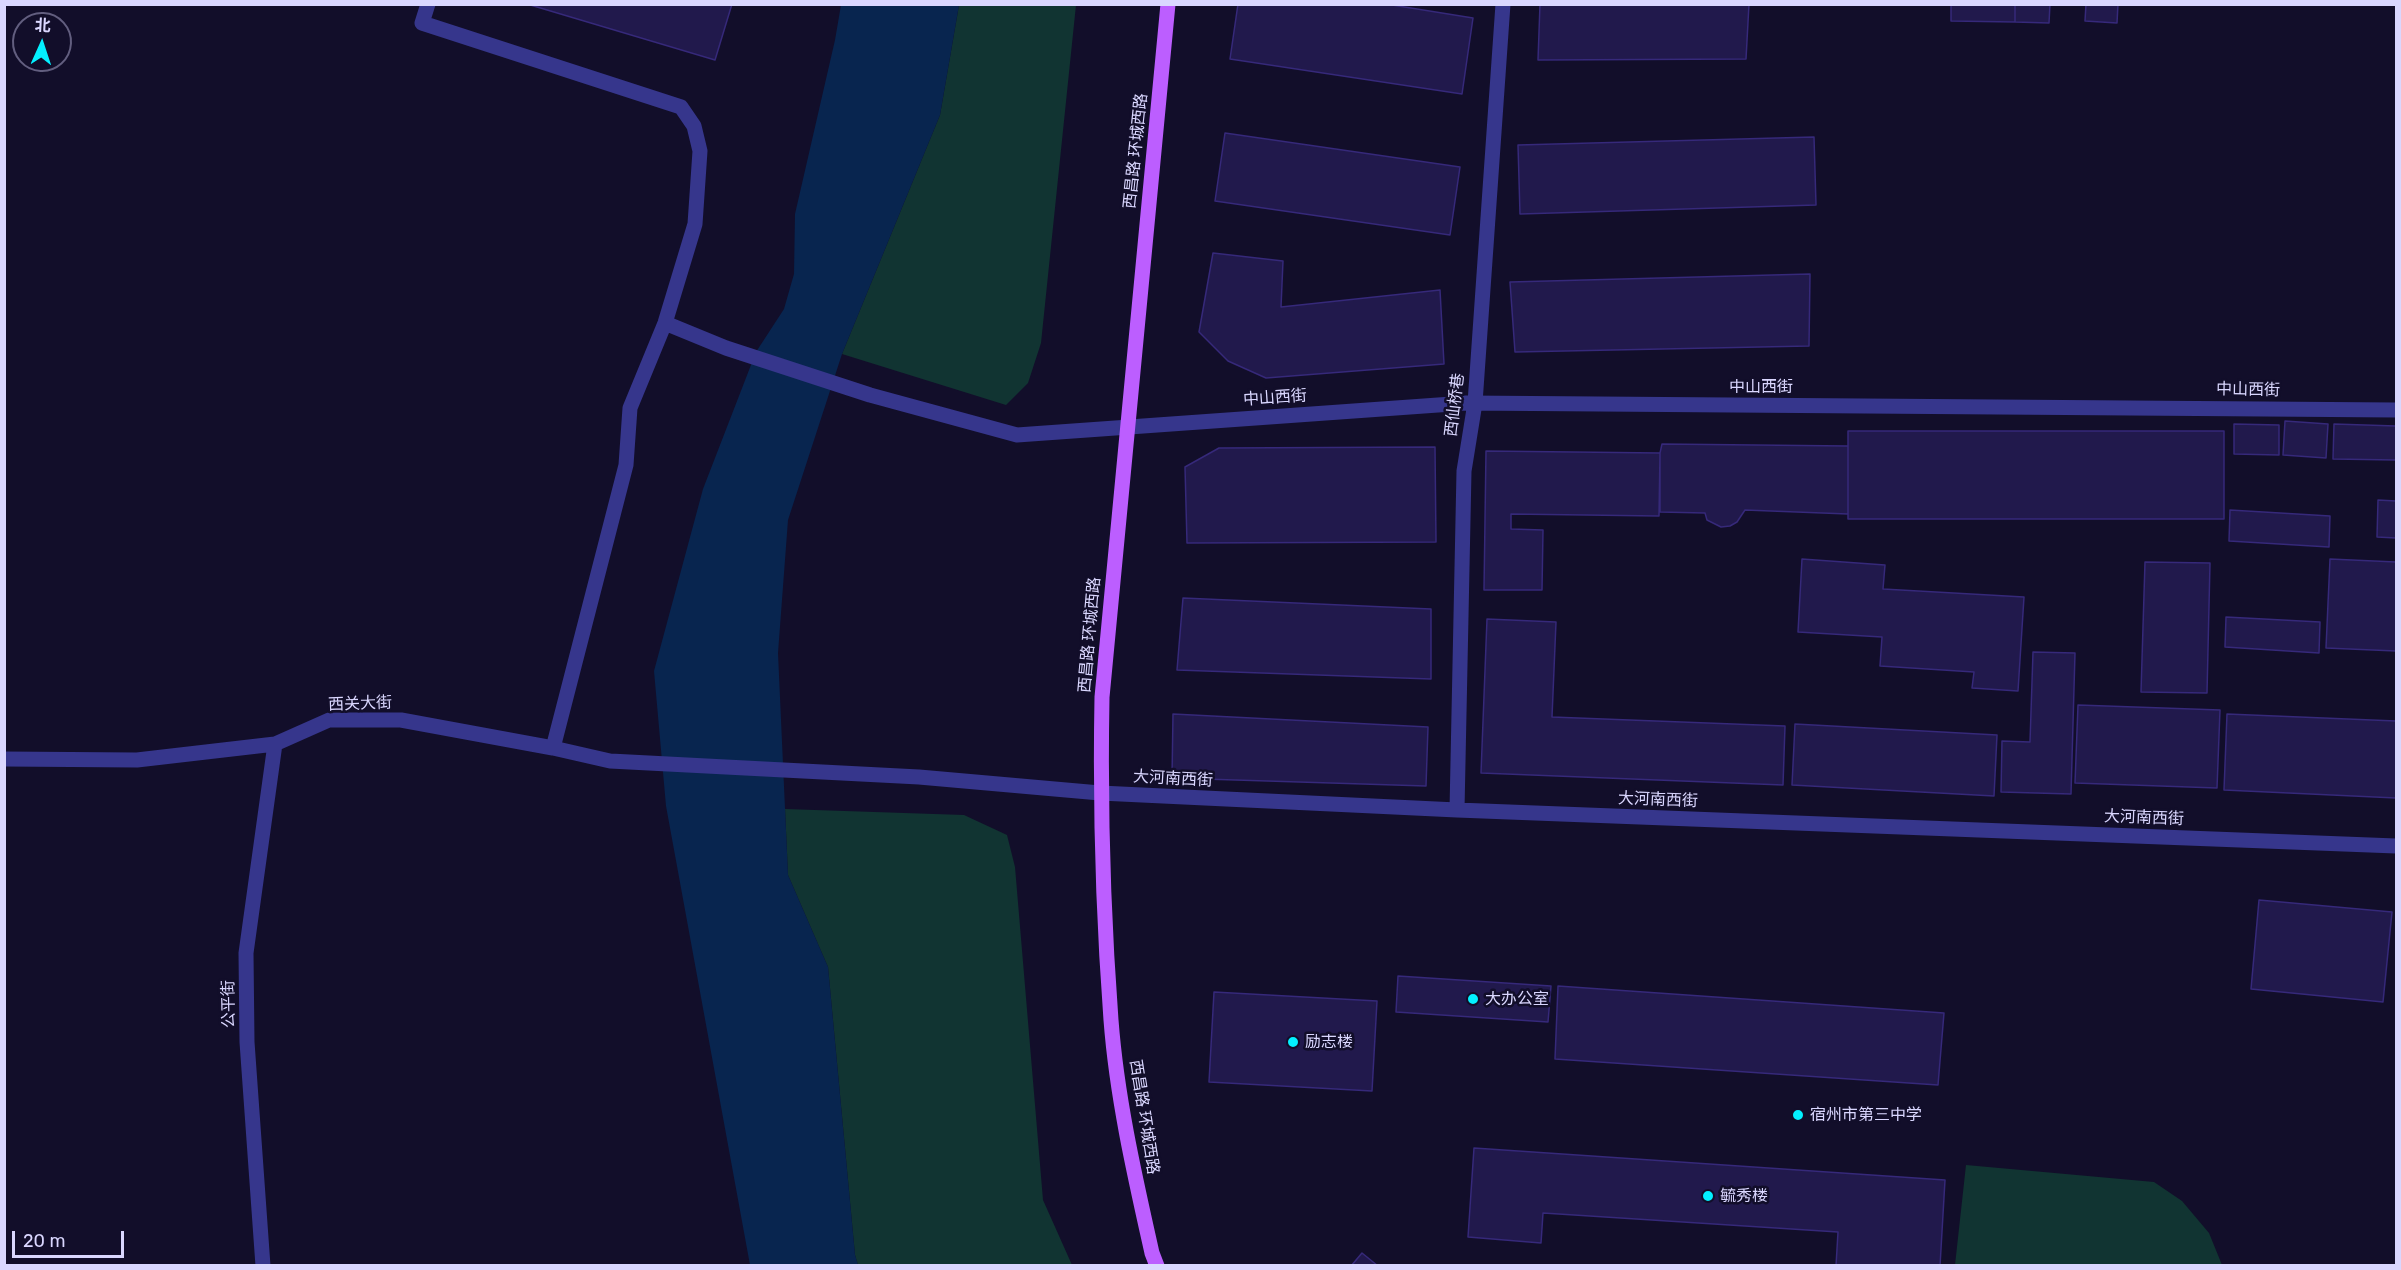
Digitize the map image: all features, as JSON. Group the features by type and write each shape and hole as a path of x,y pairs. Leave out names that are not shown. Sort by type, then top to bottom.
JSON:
{"main road":[{"name":"西昌路 环城西路","path":"1157,1266 1152,1253 1128,1141 1111,1022 1100,793 1102,697 1168,4"}],"street":[{"path":"428,4 422,23 681,107 694,126 700,151 695,224 665,322 630,408 626,465 554,748"},
{"name":"西仙桥巷","path":"1457,810 1464,471 1474,403 1503,4"},
{"name":"中山西街","path":"665,322 726,348 870,394 1017,435 1474,403 2397,410"},
{"name":"西关大街","path":"4,759 137,760 275,744 329,720 401,720 554,748 610,761 919,777"},
{"name":"公平街","path":"263,1266 248,1042 246,953 275,744"},
{"name":"大河南西街","path":"919,777 1100,793 1457,810 2397,846"}],"green space":[{"path":"959,5 1076,5 1041,343 1028,383 1006,405 842,354 940,115"},
{"path":"785,809 964,815 1007,835 1015,867 1043,1200 1072,1265 858,1265 855,1255 828,967 788,875"},
{"path":"1966,1165 2154,1182 2182,1201 2209,1233 2222,1265 1955,1265"}],"water":[{"path":"841,5 959,5 940,115 842,354 788,520 778,653 788,875 828,967 855,1255 858,1265 750,1265 666,806 654,671 703,489 756,352 784,309 794,274 795,214"}],"building":[{"path":"527,4 732,4 715,60"},
{"path":"1238,4 1386,4 1473,18 1462,94 1230,59"},
{"path":"1540,4 1749,4 1746,59 1538,60"},
{"path":"1951,4 2015,4 2015,22 1951,21"},
{"path":"2015,4 2050,4 2049,23 2015,22"},
{"path":"2086,4 2118,4 2117,23 2085,21"},
{"path":"1225,133 1460,167 1450,235 1215,201"},
{"path":"1814,137 1816,205 1520,214 1518,145"},
{"path":"1213,253 1283,261 1281,307 1440,290 1444,364 1266,378 1228,361 1199,332"},
{"path":"1810,274 1809,346 1515,352 1510,282"},
{"path":"2285,421 2328,424 2326,458 2283,455"},
{"path":"2234,424 2279,425 2279,455 2234,454"},
{"path":"2334,424 2396,426 2396,460 2333,459"},
{"path":"1848,431 2224,431 2224,519 1848,519"},
{"path":"1662,444 1848,446 1848,514 1745,510 1737,522 1721,527 1707,520 1705,513 1660,512"},
{"path":"1435,447 1436,542 1187,543 1185,467 1219,448"},
{"path":"1486,451 1660,453 1659,516 1511,514 1511,529 1543,530 1542,590 1484,590"},
{"path":"2378,500 2396,501 2396,538 2377,537"},
{"path":"2230,510 2330,516 2329,547 2229,541"},
{"path":"1802,559 1885,565 1883,589 2024,597 2018,691 1972,688 1974,672 1880,666 1882,637 1798,632"},
{"path":"2330,559 2396,562 2396,651 2326,648"},
{"path":"2145,562 2210,563 2207,693 2141,692"},
{"path":"1183,598 1431,609 1431,679 1177,670"},
{"path":"2226,617 2320,622 2319,653 2225,647"},
{"path":"1487,619 1556,622 1552,717 1785,726 1783,785 1481,773"},
{"path":"2033,652 2075,653 2071,794 2001,792 2002,741 2030,742"},
{"path":"2078,705 2220,710 2217,788 2075,783"},
{"path":"1173,714 1428,727 1426,786 1172,778"},
{"path":"2227,714 2396,721 2396,798 2224,790"},
{"path":"1795,724 1997,735 1994,796 1792,785"},
{"path":"2259,900 2392,912 2383,1002 2251,989"},
{"name":"大办公室","path":"1398,976 1551,986 1548,1022 1396,1012"},
{"path":"1558,986 1944,1013 1938,1085 1555,1059"},
{"name":"励志楼","path":"1214,992 1377,1001 1372,1091 1209,1082"},
{"name":"毓秀楼","path":"1474,1148 1945,1180 1940,1266 1836,1266 1838,1232 1543,1213 1541,1243 1468,1237"},
{"path":"1362,1253 1378,1266 1351,1266"}],"place":[{"name":"大办公室","path":"1473,999"},
{"name":"励志楼","path":"1293,1042"},
{"name":"宿州市第三中学","path":"1798,1115"},
{"name":"毓秀楼","path":"1708,1196"}]}
